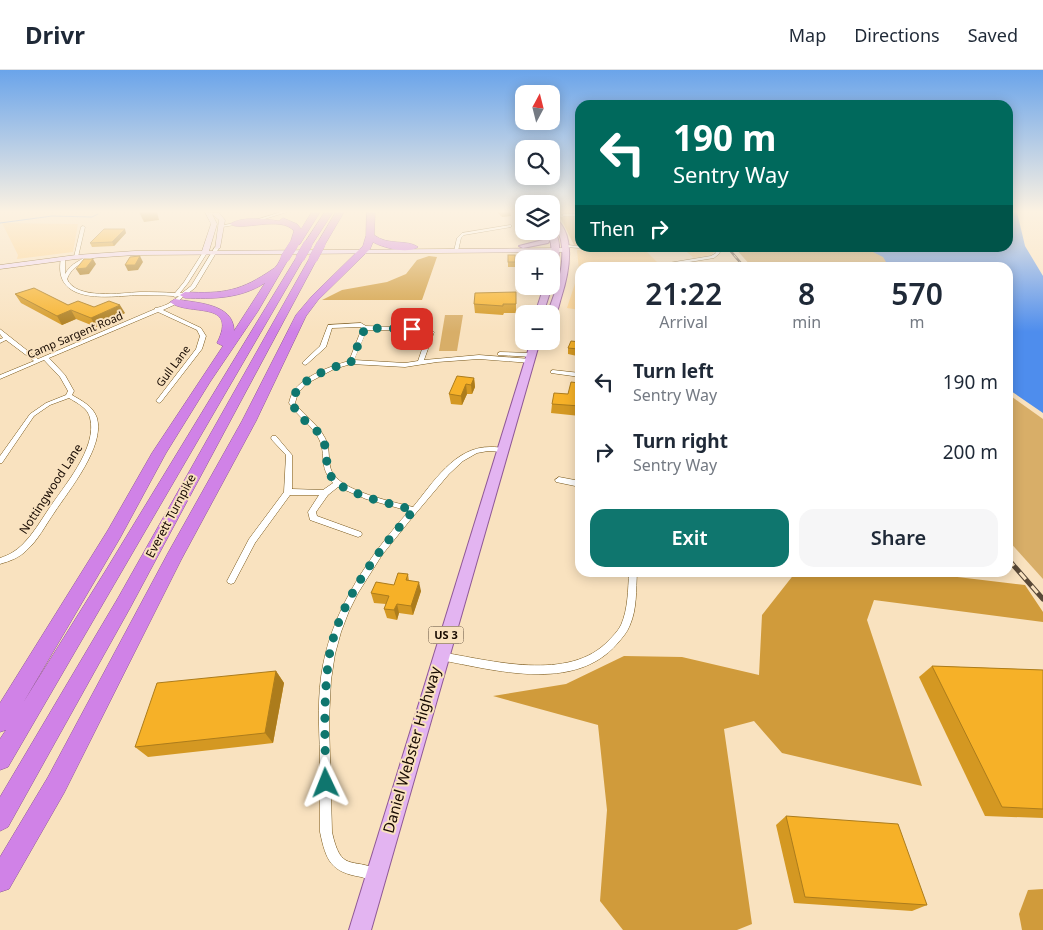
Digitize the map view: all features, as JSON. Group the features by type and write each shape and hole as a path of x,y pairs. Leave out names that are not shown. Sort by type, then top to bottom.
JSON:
{"highway":[{"path":"176,298 220,296 246,290 303,252"},
{"path":"0,722 114,534 159,453 211,372 253,311 303,252"},
{"name":"Everett Turnpike","path":"0,759 112,575 303,252"},
{"name":"Everett Turnpike","path":"0,819 115,620 303,252"},
{"path":"0,880 56,784 174,558 249,421 301,315 360,252"},
{"path":"176,298 223,314 230,322 229,333 216,355 211,372"}],"main road":[{"path":"0,266 77,255 129,252"},
{"path":"0,266 63,259 77,255 181,252"},
{"path":"554,305 566,265 568,252"},
{"name":"Daniel Webster Highway","path":"360,930 440,656 533,352"}],"street":[{"name":"Camp Sargent Road","path":"176,298 205,252"},
{"name":"Camp Sargent Road","path":"0,377 157,310 193,287 215,252"},
{"path":"679,262 712,257 717,252"},
{"path":"65,279 66,272 71,267 94,256"},
{"path":"63,259 62,272 65,279 72,287 85,294 176,298"},
{"path":"118,296 176,298"},
{"name":"Gull Lane","path":"157,310 199,330 204,336 198,349 159,402"},
{"path":"305,364 323,347 330,326 361,325 365,328 428,329 431,332 421,362"},
{"path":"351,362 365,328"},
{"path":"0,331 7,338 42,359 63,376 71,391 69,396 48,404 32,415 0,461"},
{"path":"0,341 7,338"},
{"path":"414,510 348,489 338,483 330,475 323,441 297,412 292,403 295,393 304,383 332,368 351,362 389,365 533,352"},
{"path":"553,372 575,374"},
{"name":"Nottingwood Lane","path":"0,561 15,557 32,540 79,470 93,444 94,427 91,413 81,402 69,396"},
{"path":"231,581 252,541 288,492 289,455 274,438"},
{"path":"376,874 349,869 335,862 328,848 324,728 327,675 334,640 350,600 366,571 384,545 414,510 466,456 477,450 502,450"},
{"path":"559,480 575,483"},
{"path":"338,483 325,493 312,512 313,518 358,534"},
{"path":"288,492 325,493"},
{"path":"440,656 533,671 560,670 585,663 606,649 622,632 630,612 633,577"}],"shaded area":[{"path":"17,252 72,252 17,259"},
{"path":"577,252 647,252 657,262 578,262"},
{"path":"687,252 714,252 711,255 694,258"},
{"path":"739,252 889,252 894,262 748,262"},
{"path":"429,256 437,257 422,300 322,300 342,290 387,282 406,274 417,260"},
{"path":"575,283 575,309 567,308"},
{"path":"445,315 463,315 457,351 439,351"},
{"path":"1013,398 1043,419 1043,579 1013,546"},
{"path":"792,577 958,577 1025,585 1043,612 1043,622 874,600 867,620 922,786 782,753 754,721 724,729 752,924 737,930 623,930 600,901 607,810 598,725 493,696 566,684 624,656 682,657 759,675 762,615"},
{"path":"1043,889 1043,930 1022,930 1019,914 1028,890"}],"water":[{"path":"873,252 1029,252 1043,276 1043,413 1013,392 1013,262 886,262 883,257"}],"building":[{"path":"508,255 515,255 515,262 508,262"},
{"path":"140,256 135,265 125,265 130,257"},
{"path":"84,259 93,259 86,268 76,269"},
{"path":"34,288 68,305 78,301 94,307 109,301 120,305 91,318 71,310 57,316 15,294"},
{"path":"515,292 516,304 503,304 503,306 474,304 475,293"},
{"path":"571,341 575,341 575,349 568,348"},
{"path":"457,376 474,378 471,385 466,384 461,396 449,394"},
{"path":"571,382 575,382 575,406 552,404 554,393 568,394"},
{"path":"398,573 408,574 406,580 419,582 411,606 397,604 394,610 384,609 389,596 371,593 376,582 394,585"},
{"path":"932,666 1043,670 1043,809 1002,807"},
{"path":"276,671 265,733 135,747 157,683"},
{"path":"786,816 898,824 927,905 805,897"}],"railway":[{"path":"732,252 740,262"},
{"path":"1013,565 1043,599"}],"route":[{"path":"326,783 325,702 330,656 336,632 350,600 366,571 384,545 414,510 348,489 338,483 330,475 323,441 319,434 297,412 292,403 295,393 304,383 332,368 351,362 360,336 365,328 412,329"}]}
